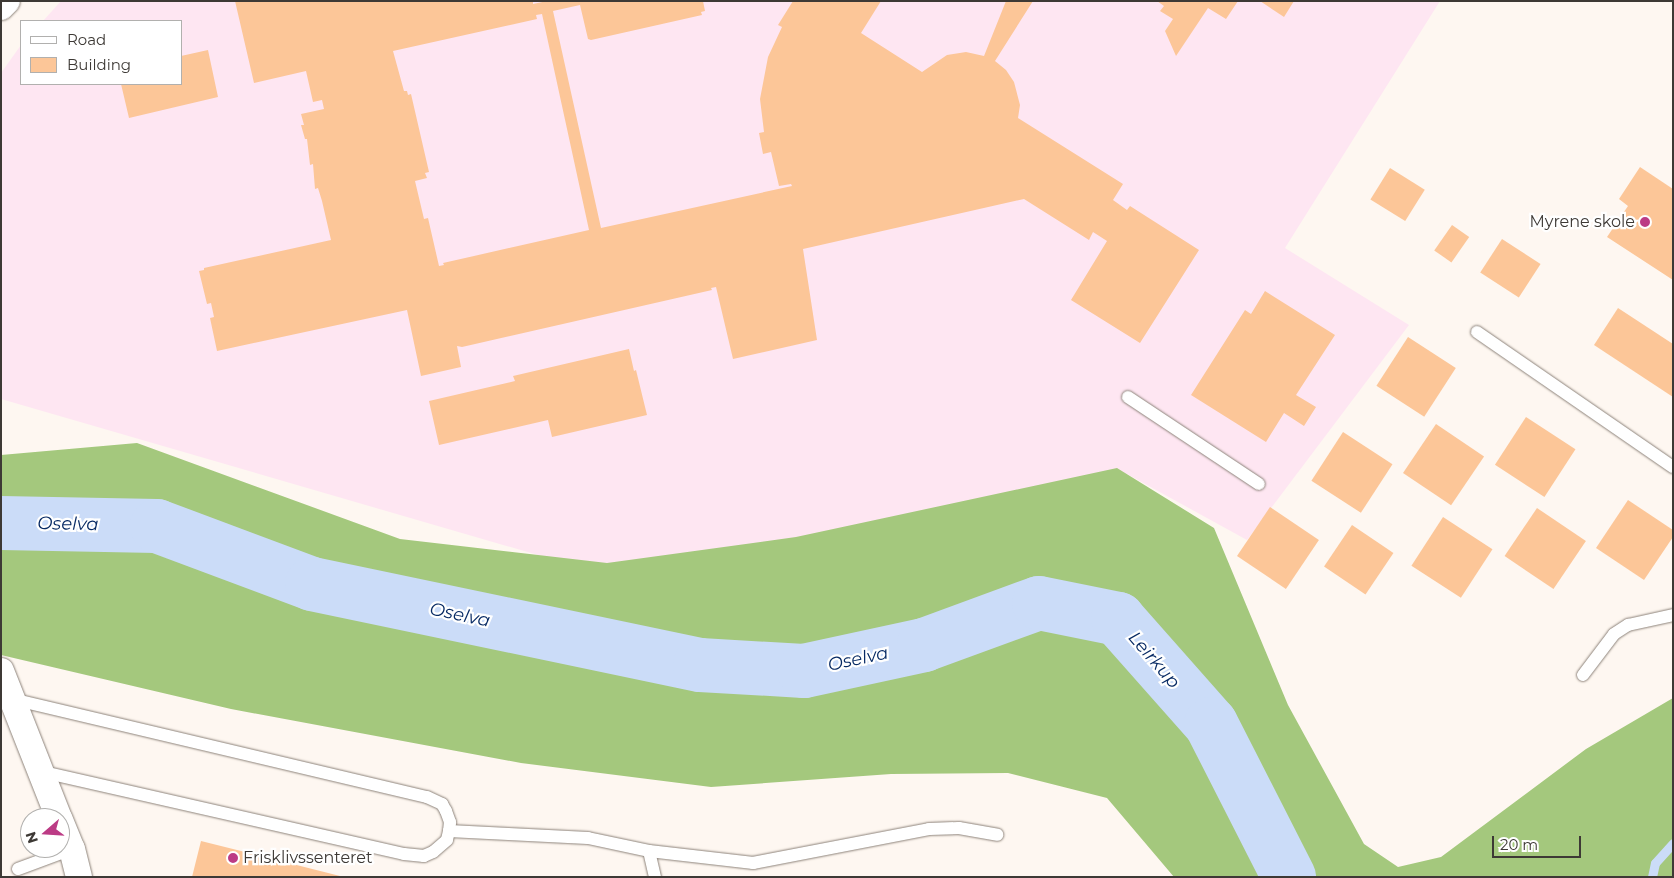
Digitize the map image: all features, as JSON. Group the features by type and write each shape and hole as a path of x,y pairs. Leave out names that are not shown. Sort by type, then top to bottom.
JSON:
{"street":[{"path":"1,7 7,1"},
{"path":"1,671 55,808"},
{"path":"70,845 79,877"}],"lane":[{"path":"1477,332 1673,467"},
{"path":"1128,397 1258,484"},
{"path":"1583,675 1614,634 1628,625 1673,615"},
{"path":"12,699 427,797 442,804 446,810 450,822 449,831 447,840 433,852 424,856 404,854 40,771"},
{"path":"449,831 588,838 649,851 753,862 929,828 959,828 997,835"},
{"path":"18,869 72,850"},
{"path":"649,851 655,877"}],"shaded area":[{"path":"61,1 1440,1 1285,248 1409,325 1247,540 1127,474 634,583 1,399 1,73 20,46 20,85 182,85 182,20 44,20"}],"green space":[{"path":"137,443 400,539 607,563 796,537 1117,468 1214,528 1288,705 1364,844 1398,867 1441,857 1586,749 1673,698 1673,877 1174,877 1107,798 1008,773 891,774 711,787 521,763 231,709 1,655 1,455"}],"building":[{"path":"235,1 533,1 533,4 547,1 703,1 705,11 701,12 702,15 591,40 588,39 580,5 553,11 601,228 792,186 791,184 779,186 771,152 763,154 759,133 764,132 760,99 768,57 782,27 778,25 793,1 881,1 861,33 922,72 947,55 966,52 984,56 1006,1 1033,1 995,61 1006,70 1014,82 1020,105 1018,118 1123,184 1113,200 1127,210 1130,206 1199,250 1140,343 1071,300 1107,241 1093,232 1089,240 1024,199 803,249 817,340 733,359 716,287 711,288 712,290 462,347 457,346 461,367 421,376 407,310 217,351 210,318 214,317 211,303 207,304 199,271 204,270 204,268 331,240 318,188 315,189 313,164 310,165 307,139 305,139 301,125 304,125 301,114 324,109 322,100 313,102 306,71 254,83","holes":["542,14 589,230 443,263 444,265 439,266 428,218 424,219 415,181 427,178 425,173 429,172 411,94 408,95 407,91 404,91 393,51 537,19 536,15"]},
{"path":"1157,1 1238,1 1226,19 1208,8 1176,56 1165,31 1173,19 1160,11 1164,6"},
{"path":"1260,1 1294,1 1284,17"},
{"path":"208,50 218,97 129,118 121,85 182,85 182,56"},
{"name":"Myrene skole","path":"1640,167 1673,189 1673,280 1607,237 1628,206 1619,199"},
{"path":"1390,168 1425,190 1405,221 1370,199"},
{"path":"1452,225 1469,237 1451,262 1434,250"},
{"path":"1502,239 1541,264 1519,298 1480,273"},
{"path":"1265,291 1335,335 1296,395 1316,407 1304,426 1284,413 1266,442 1191,395 1245,310 1251,314"},
{"path":"1618,308 1673,344 1673,397 1594,345"},
{"path":"1408,337 1456,368 1424,417 1376,386"},
{"path":"629,349 647,415 552,437 548,420 439,445 429,401 515,381 513,376"},
{"path":"1526,417 1575,449 1544,497 1495,465"},
{"path":"1436,424 1484,456 1451,505 1403,473"},
{"path":"1343,432 1392,464 1361,513 1311,481"},
{"path":"1628,500 1673,530 1673,537 1644,580 1596,548"},
{"path":"1270,507 1319,540 1286,589 1237,556"},
{"path":"1537,508 1586,541 1553,589 1505,556"},
{"path":"1443,517 1492,549 1461,598 1411,566"},
{"path":"1352,525 1393,553 1365,594 1324,566"},
{"name":"Frisklivssenteret","path":"201,841 340,876 340,877 192,877"}],"waterway":[{"name":"Oselva","path":"1,523 157,526 312,584 700,665 804,671 924,645 1039,603 1118,619 1211,724 1289,877"},
{"path":"1652,877 1655,863 1673,843"}],"place":[{"name":"Myrene skole","path":"1645,222"},
{"name":"Frisklivssenteret","path":"233,858"}],"water label":[{"name":"Leirkup","path":"1154,660"}]}
